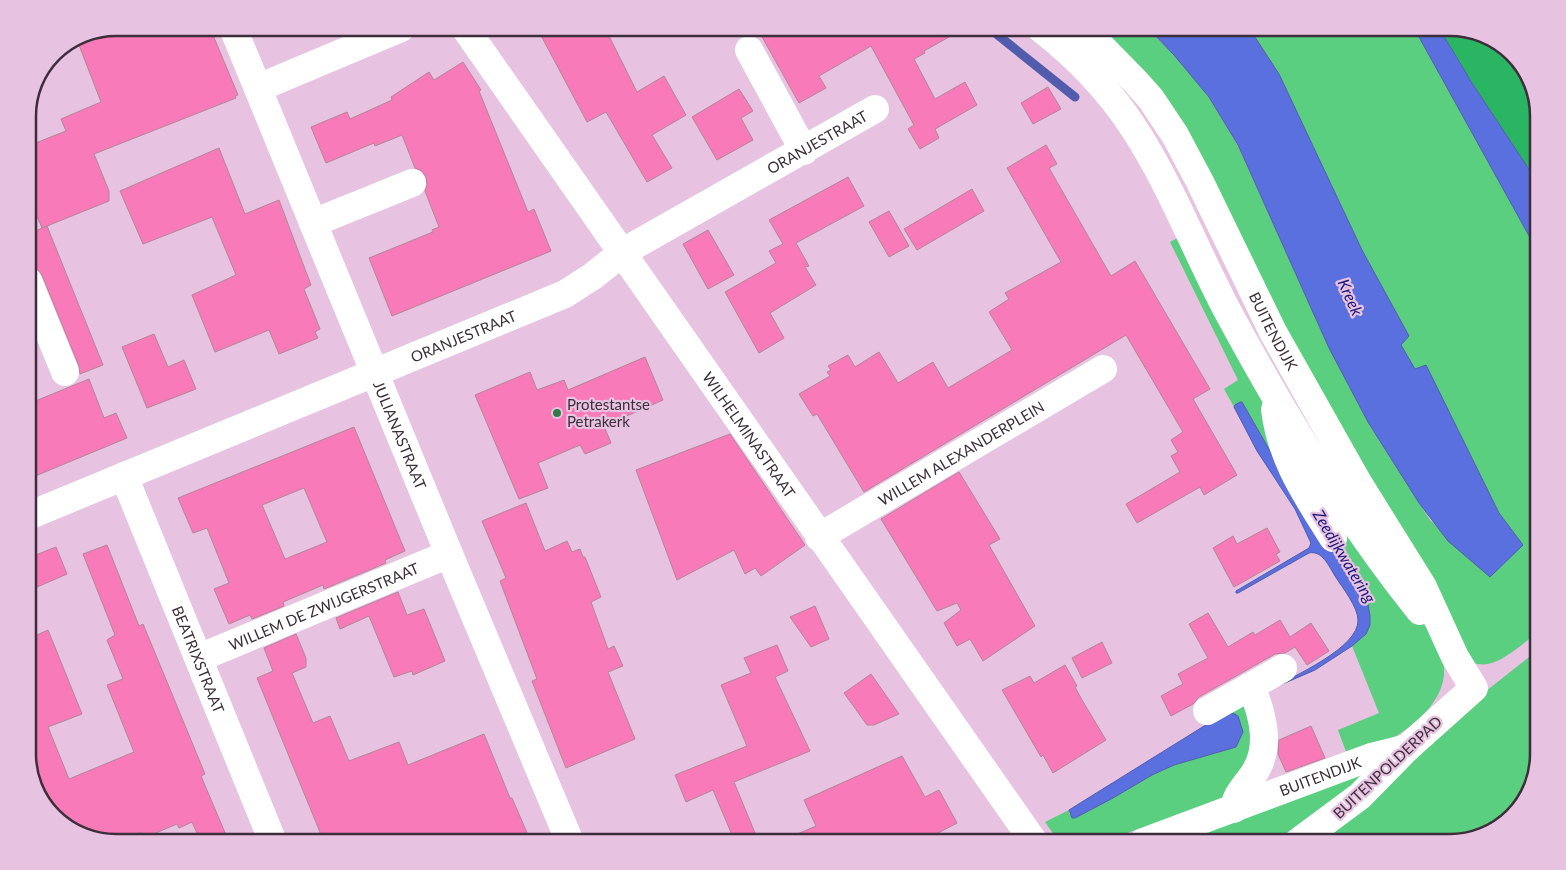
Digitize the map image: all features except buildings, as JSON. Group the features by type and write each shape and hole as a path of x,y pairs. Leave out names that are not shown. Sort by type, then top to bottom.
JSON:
{"street":[{"name":"JULIANASTRAAT","path":"236,36 449,554 567,834"},
{"path":"258,88 382,36"},
{"name":"WILHELMINASTRAAT","path":"471,36 1028,834"},
{"name":"BUITENDIJK","path":"1049,36 1096,81 1135,129 1160,172 1228,312 1274,393 1350,516 1391,574 1450,647"},
{"name":"BUITENDIJK","path":"1092,36 1136,82 1160,112 1175,135 1273,332 1357,481 1423,587 1461,669 1474,688"},
{"path":"749,50 804,150"},
{"name":"ORANJESTRAAT","path":"36,513 564,294 593,276 622,252 875,109"},
{"path":"313,223 412,183"},
{"path":"36,301 65,372"},
{"name":"WILLEM ALEXANDERPLEIN","path":"819,537 1104,369"},
{"name":"BUITENDIJK","path":"1274,393 1277,421 1284,451 1304,491 1333,538"},
{"name":"BEATRIXSTRAAT","path":"124,476 270,834"},
{"name":"WILLEM DE ZWIJGERSTRAAT","path":"199,658 449,554"},
{"path":"1206,710 1283,668"},
{"path":"1234,808 1237,795 1259,765 1264,748 1261,715 1251,686"},
{"name":"BUITENPOLDERPAD","path":"1309,834 1360,796 1407,748 1474,688"},
{"name":"BUITENDIJK","path":"1164,834 1371,757 1407,748"}],"green space":[{"path":"1095,36 1155,36 1174,55 1209,97 1238,146 1329,348 1368,422 1430,520 1490,577 1523,545 1499,513 1426,366 1415,369 1401,345 1409,336 1362,250 1279,74 1254,36 1418,36 1530,238 1530,638 1508,655 1488,664 1472,663 1241,259"},
{"path":"1444,36 1471,39 1490,47 1510,63 1522,81 1526,90 1530,111 1530,171 1472,83"},
{"path":"1183,235 1265,385 1273,445 1269,450 1242,402 1234,407 1224,389 1238,380 1170,242"},
{"path":"1284,421 1435,640 1443,661 1444,674 1442,686 1436,698 1419,719 1398,735 1373,748 1348,757 1338,730 1379,713 1352,646 1366,634 1370,616 1368,604 1343,568 1330,545"},
{"path":"1530,656 1530,754 1527,775 1524,785 1513,803 1499,817 1481,828 1450,834 1320,834 1481,695"},
{"path":"1247,702 1257,744 1225,803 1152,834 1138,829 1125,834 1053,834 1045,822 1069,810 1069,814 1075,818 1152,775 1174,765 1236,747 1243,732 1225,714"},
{"path":"1377,765 1297,834 1179,834"}],"water":[{"name":"Kreek","path":"1156,36 1254,36 1279,74 1362,250 1409,336 1401,345 1415,369 1426,365 1499,513 1523,545 1490,577 1448,541 1419,503 1368,422 1329,348 1238,145 1209,97"},
{"path":"1418,36 1444,36 1472,83 1530,171 1530,238"},
{"path":"1242,402 1302,507 1330,545 1343,568 1368,604 1370,616 1370,625 1366,634 1352,646 1315,670 1271,689 1337,651 1348,641 1355,630 1358,620 1353,603 1328,564 1321,556 1314,553 1309,553 1236,593 1236,591 1309,548 1311,543 1295,509 1257,451 1234,407"},
{"path":"1233,713 1238,716 1243,732 1236,747 1174,765 1072,818 1069,810 1217,718"}],"waterway":[{"path":"999,36 1075,97"}],"place":[{"name":"Protestantse Petrakerk","path":"557,413"}],"water label":[{"name":"Zeedijkwatering","path":"1345,556"}]}
